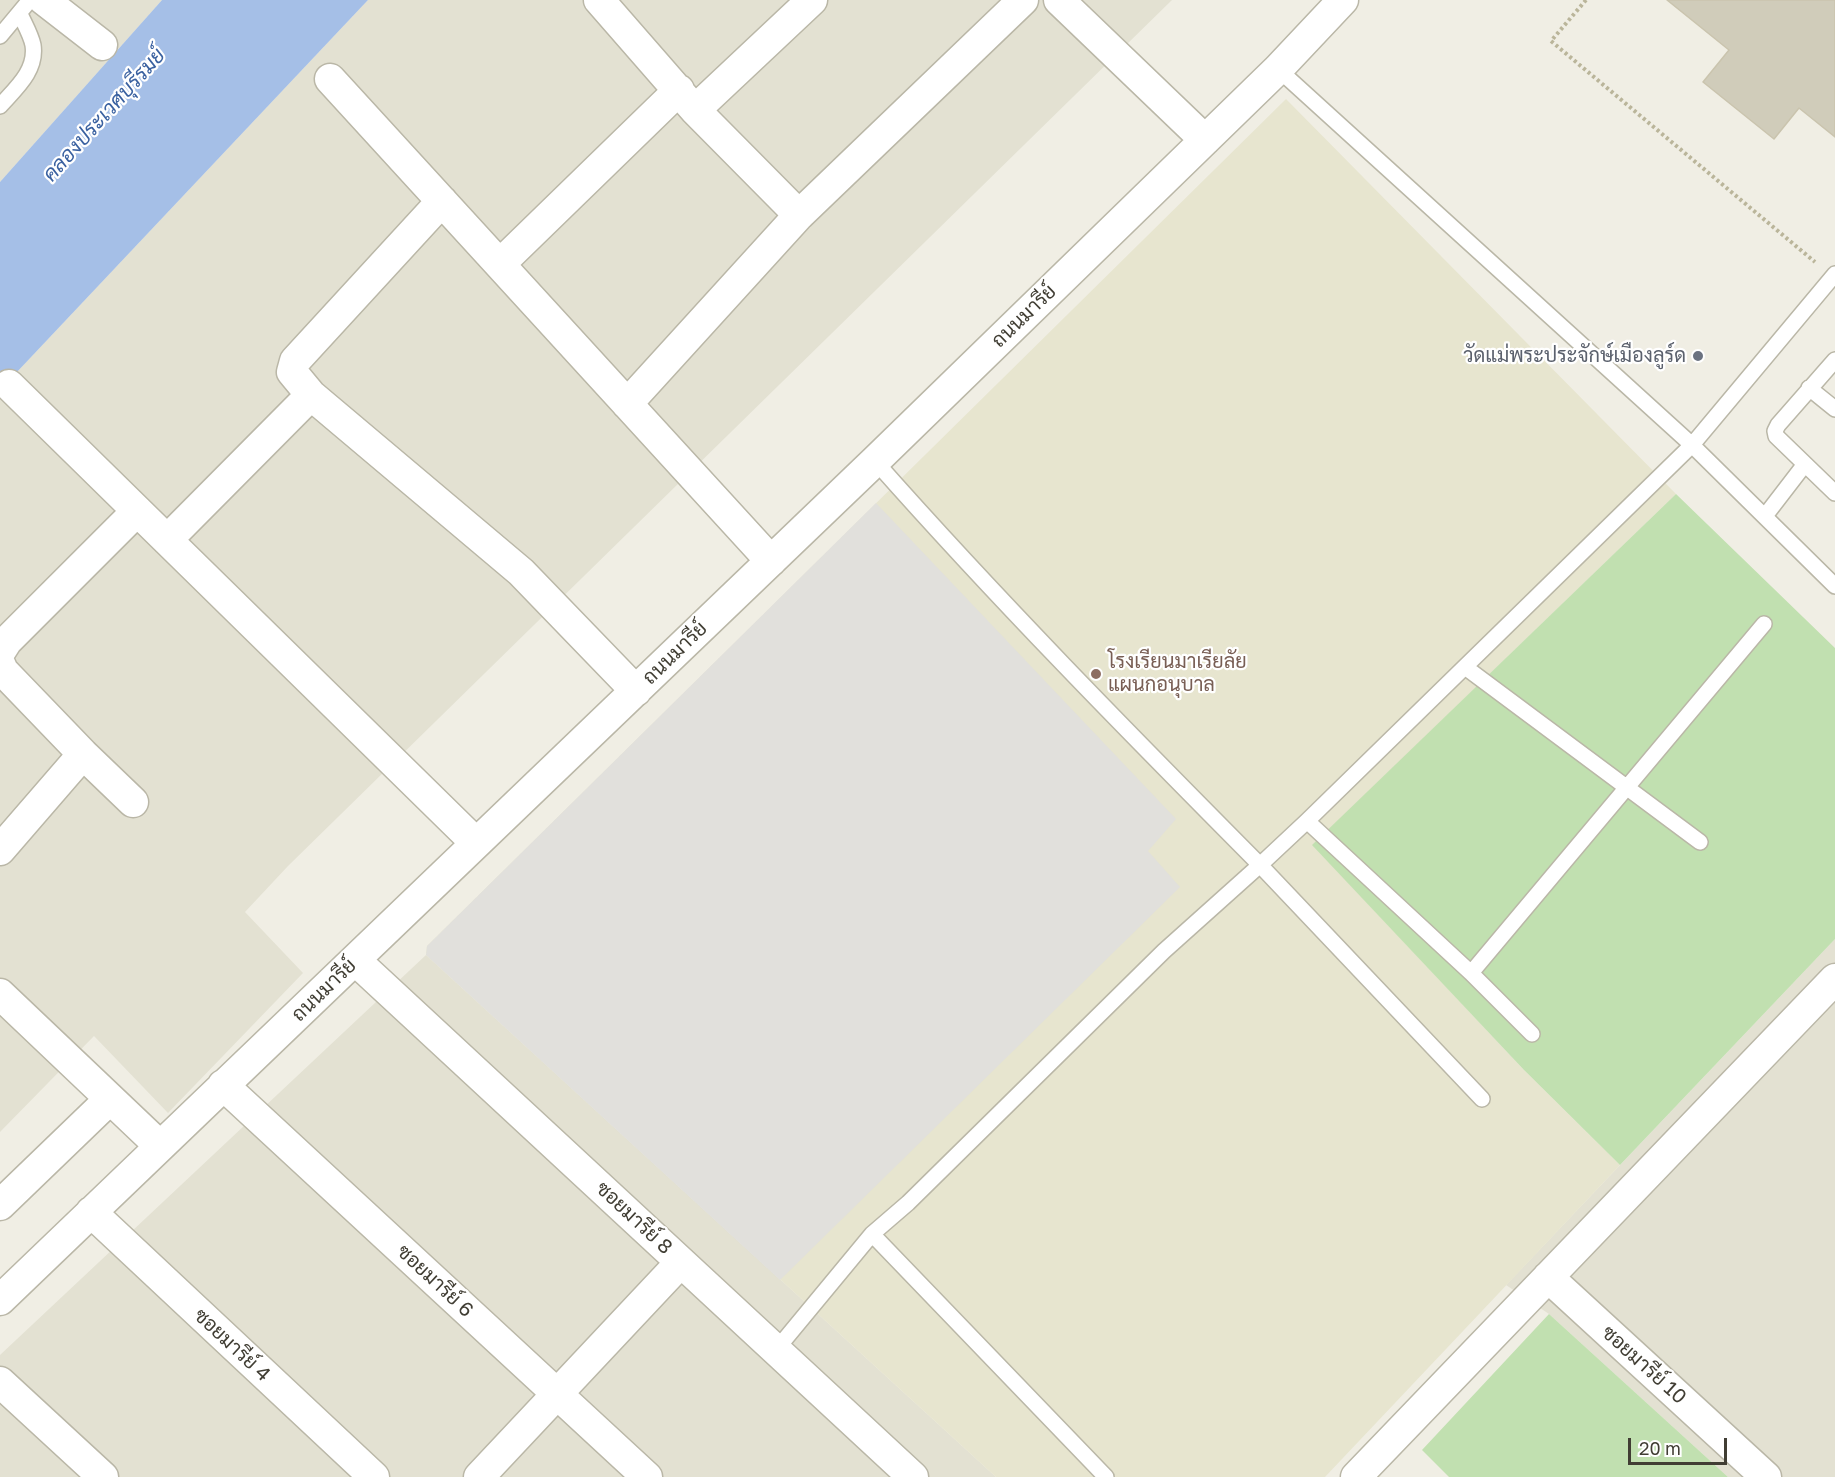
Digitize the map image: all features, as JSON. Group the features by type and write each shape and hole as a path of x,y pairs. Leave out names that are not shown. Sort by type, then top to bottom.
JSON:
{"street":[{"path":"599,0 687,100 799,215"},
{"path":"500,264 687,100 812,0"},
{"path":"627,405 799,215 1023,0"},
{"path":"1059,0 1205,140"},
{"name":"ถนนมารีย์","path":"0,1300 875,461 1278,69 1342,0"},
{"path":"32,7 102,45"},
{"path":"330,79 771,561"},
{"path":"442,201 295,361 292,372 311,395 521,572 636,691"},
{"path":"9,385 476,843"},
{"path":"167,540 311,395"},
{"path":"0,652 7,641 137,512"},
{"path":"0,664 3,671 133,802"},
{"path":"0,850 83,754"},
{"name":"ซอยมารีย์ 8","path":"355,960 913,1477"},
{"path":"1356,1477 1835,979"},
{"path":"5,1009 110,1099 160,1146"},
{"name":"ซอยมารีย์ 6","path":"223,1085 647,1477"},
{"path":"0,1205 110,1099"},
{"name":"ซอยมารีย์ 4","path":"91,1212 374,1477"},
{"path":"480,1477 681,1262"},
{"name":"ซอยมารีย์ 10","path":"1548,1277 1766,1477"},
{"path":"0,1382 103,1477"}],"lane":[{"path":"0,106 25,78 33,61 30,0"},
{"path":"0,36 32,7"},
{"path":"1278,69 1692,445 1835,586"},
{"path":"776,1350 872,1234 908,1203 1164,951 1307,821 1692,445 1834,275"},
{"path":"1835,360 1775,431 1776,436 1835,493"},
{"path":"1809,388 1835,410"},
{"path":"875,461 949,544 1260,865 1482,1099"},
{"path":"1765,516 1805,464"},
{"path":"1471,973 1764,624"},
{"path":"1466,667 1700,842"},
{"path":"1307,821 1471,973 1532,1034"},
{"path":"872,1234 1106,1477"}],"path":[{"path":"1586,0 1551,41 1834,275"}],"shaded area":[{"path":"0,0 162,0 0,182"},
{"path":"368,0 1172,0 288,866 245,912 303,973 168,1113 94,1036 0,1132 0,390"},
{"name":"โรงเรียนมาเรียลัย แผนกอนุบาล","path":"1286,99 1676,494 1313,845 1524,1070 1620,1165 1325,1477 996,1477 426,955 427,946"},
{"path":"876,503 1176,819 1148,851 1180,887 780,1280 426,955 427,946"},
{"path":"1835,939 1835,1477 1728,1477 1549,1314 1506,1285"},
{"path":"426,955 996,1477 0,1477 0,1355"}],"green space":[{"path":"1676,494 1835,648 1835,939 1620,1165 1524,1070 1312,845"},
{"path":"1549,1314 1728,1477 1449,1477 1422,1450"}],"water":[{"name":"คลองประเวศบุรีรมย์","path":"162,0 368,0 0,390 0,182"}],"building":[{"path":"1667,0 1835,0 1835,137 1799,108 1774,139 1703,82 1729,50"}],"place":[{"name":"วัดแม่พระประจักษ์เมืองลูร์ด","path":"1698,356"},
{"name":"โรงเรียนมาเรียลัย แผนกอนุบาล","path":"1096,674"}]}
